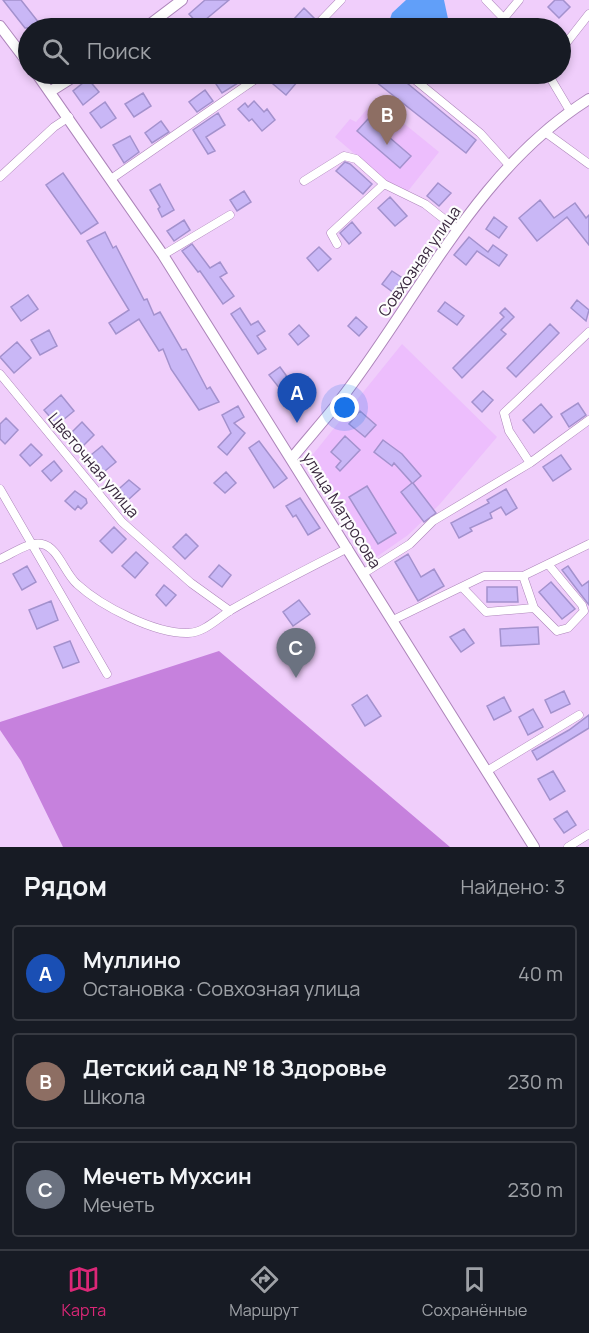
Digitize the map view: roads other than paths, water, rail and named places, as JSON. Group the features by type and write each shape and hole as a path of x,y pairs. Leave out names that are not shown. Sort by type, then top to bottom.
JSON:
{"main road":[{"path":"159,18 182,0"},
{"path":"0,26 18,50"},
{"name":"улица Матросова","path":"45,84 163,255 534,847"},
{"path":"51,91 62,84"},
{"name":"Совхозная улица","path":"292,458 347,391 458,230 508,165 570,111 589,99"}],"street":[{"path":"324,18 341,0"},
{"path":"486,0 504,18 519,0"},
{"path":"571,38 589,14"},
{"path":"111,179 249,84"},
{"path":"420,84 480,133 508,165"},
{"path":"554,84 570,111"},
{"path":"0,177 54,127 69,117"},
{"path":"545,132 589,164"},
{"path":"304,181 344,156 356,159 384,184 425,204 458,230"},
{"path":"337,244 331,234 384,184"},
{"path":"163,255 230,215"},
{"path":"530,463 509,431 504,413 589,332"},
{"name":"Цветочная улица","path":"0,374 122,522 191,583 230,610"},
{"path":"364,573 410,544 434,521 530,463 589,420"},
{"path":"0,489 107,674"},
{"path":"0,559 33,543 44,544 52,549 75,584 136,621 176,633 190,634 200,631 230,610 348,548"},
{"path":"393,620 484,576 524,576 589,544"},
{"path":"524,576 534,608 557,631 568,628 584,611 582,605 548,564"},
{"path":"462,587 486,612 534,608"},
{"path":"486,771 579,716"},
{"path":"568,847 589,834"}],"water":[{"path":"406,0 444,0 448,18 390,18 392,13"}],"place":[{"name":"Детский сад № 18 Здоровье","path":"387,145"},
{"name":"Муллино","path":"297,423"},
{"name":"Мечеть Мухсин","path":"296,678"}]}
